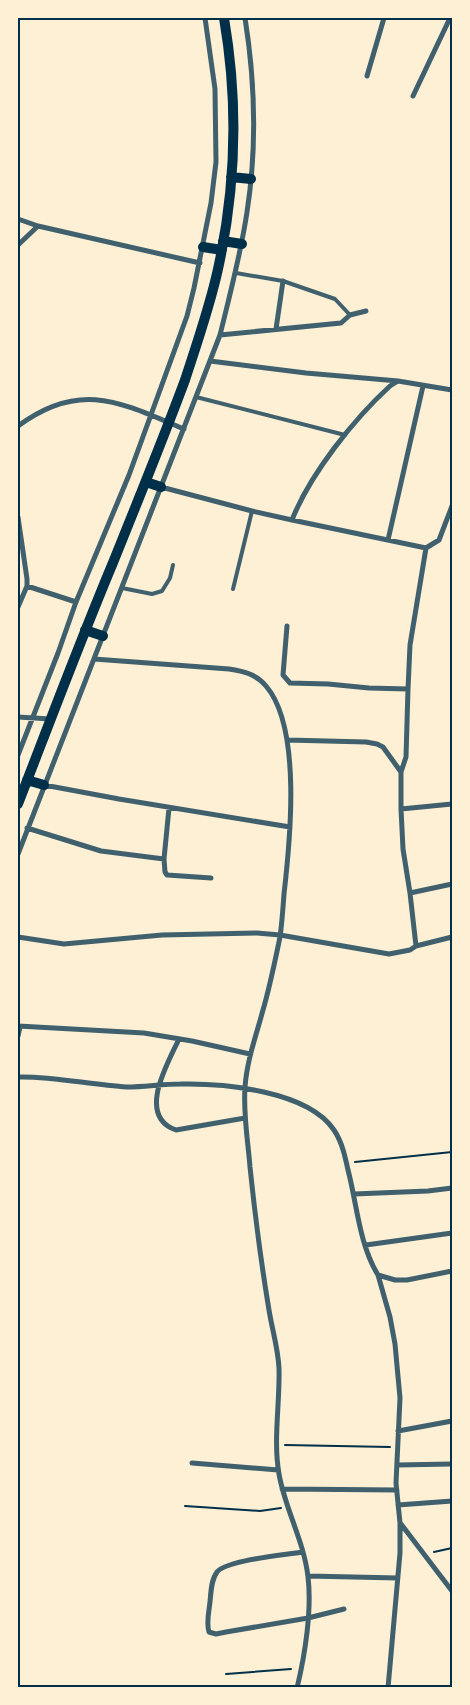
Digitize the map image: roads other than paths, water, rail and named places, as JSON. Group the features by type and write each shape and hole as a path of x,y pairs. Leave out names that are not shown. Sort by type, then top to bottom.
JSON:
{"main road":[{"path":"18,804 85,630 169,423 204,323 212,294 222,246 231,177 234,122 229,46 224,18"},
{"path":"231,177 251,178"},
{"path":"203,247 242,244"},
{"path":"146,482 161,487"},
{"path":"85,630 103,636"},
{"path":"27,780 44,784"}],"street":[{"path":"18,755 76,602 129,474 151,415 186,316 200,263 216,162 214,89 205,18"},
{"path":"18,854 220,335 242,244 251,178 254,121 245,18"},
{"path":"367,76 384,18"},
{"path":"413,96 450,18"},
{"path":"18,219 38,226 200,263"},
{"path":"18,245 38,226"},
{"path":"276,329 283,281"},
{"path":"220,335 341,322 350,315 366,311"},
{"path":"210,361 306,373 398,381 452,390"},
{"path":"292,520 299,503 311,483 345,435 382,393 398,381"},
{"path":"388,540 423,386"},
{"path":"18,426 38,412 51,406 79,400 107,401 151,415 184,429"},
{"path":"161,487 252,511 426,548 439,540 452,506"},
{"path":"18,517 27,586 18,607"},
{"path":"416,946 403,848 401,772 406,757 410,645 426,548"},
{"path":"27,586 76,602"},
{"path":"287,626 283,675 290,683 408,689"},
{"path":"94,659 243,671 256,677 266,686 275,699 281,714 287,740 291,783 290,827 280,935 264,1009 250,1054 245,1088 245,1118 258,1242 278,1367 278,1470 308,1576 308,1618 297,1688"},
{"path":"18,717 50,719"},
{"path":"287,740 377,744 388,753 401,772"},
{"path":"44,784 169,808 290,827"},
{"path":"401,809 452,804"},
{"path":"169,808 164,859 165,872 167,875 211,878"},
{"path":"28,828 100,851 164,859"},
{"path":"410,893 452,884"},
{"path":"18,937 64,944 162,935 257,933 280,935 389,954 410,950 416,946 452,937"},
{"path":"18,1036 19,1027 144,1033 250,1054"},
{"path":"179,1039 158,1085 156,1109 167,1127 176,1130 245,1118"},
{"path":"18,1077 35,1077 128,1087 198,1084 245,1088 291,1100 314,1111 327,1121 334,1130 341,1143 347,1163 366,1246 378,1275 390,1317 395,1344 400,1398 397,1466 400,1523 398,1578 388,1688"},
{"path":"354,1194 428,1191 452,1188"},
{"path":"366,1246 452,1233"},
{"path":"378,1275 395,1280 407,1280 452,1271"},
{"path":"398,1431 452,1421"},
{"path":"192,1463 278,1470"},
{"path":"397,1466 452,1464"},
{"path":"282,1489 397,1490"},
{"path":"398,1505 452,1501"},
{"path":"400,1523 452,1591"},
{"path":"302,1552 239,1562 219,1570 213,1580 208,1630 210,1633 216,1634 308,1618 344,1609"},
{"path":"308,1576 398,1578"}],"lane":[{"path":"236,273 283,281 335,299 350,315"},
{"path":"196,398 345,435"},
{"path":"233,589 252,511"},
{"path":"122,588 152,594 162,591 170,578 172,565"}]}
